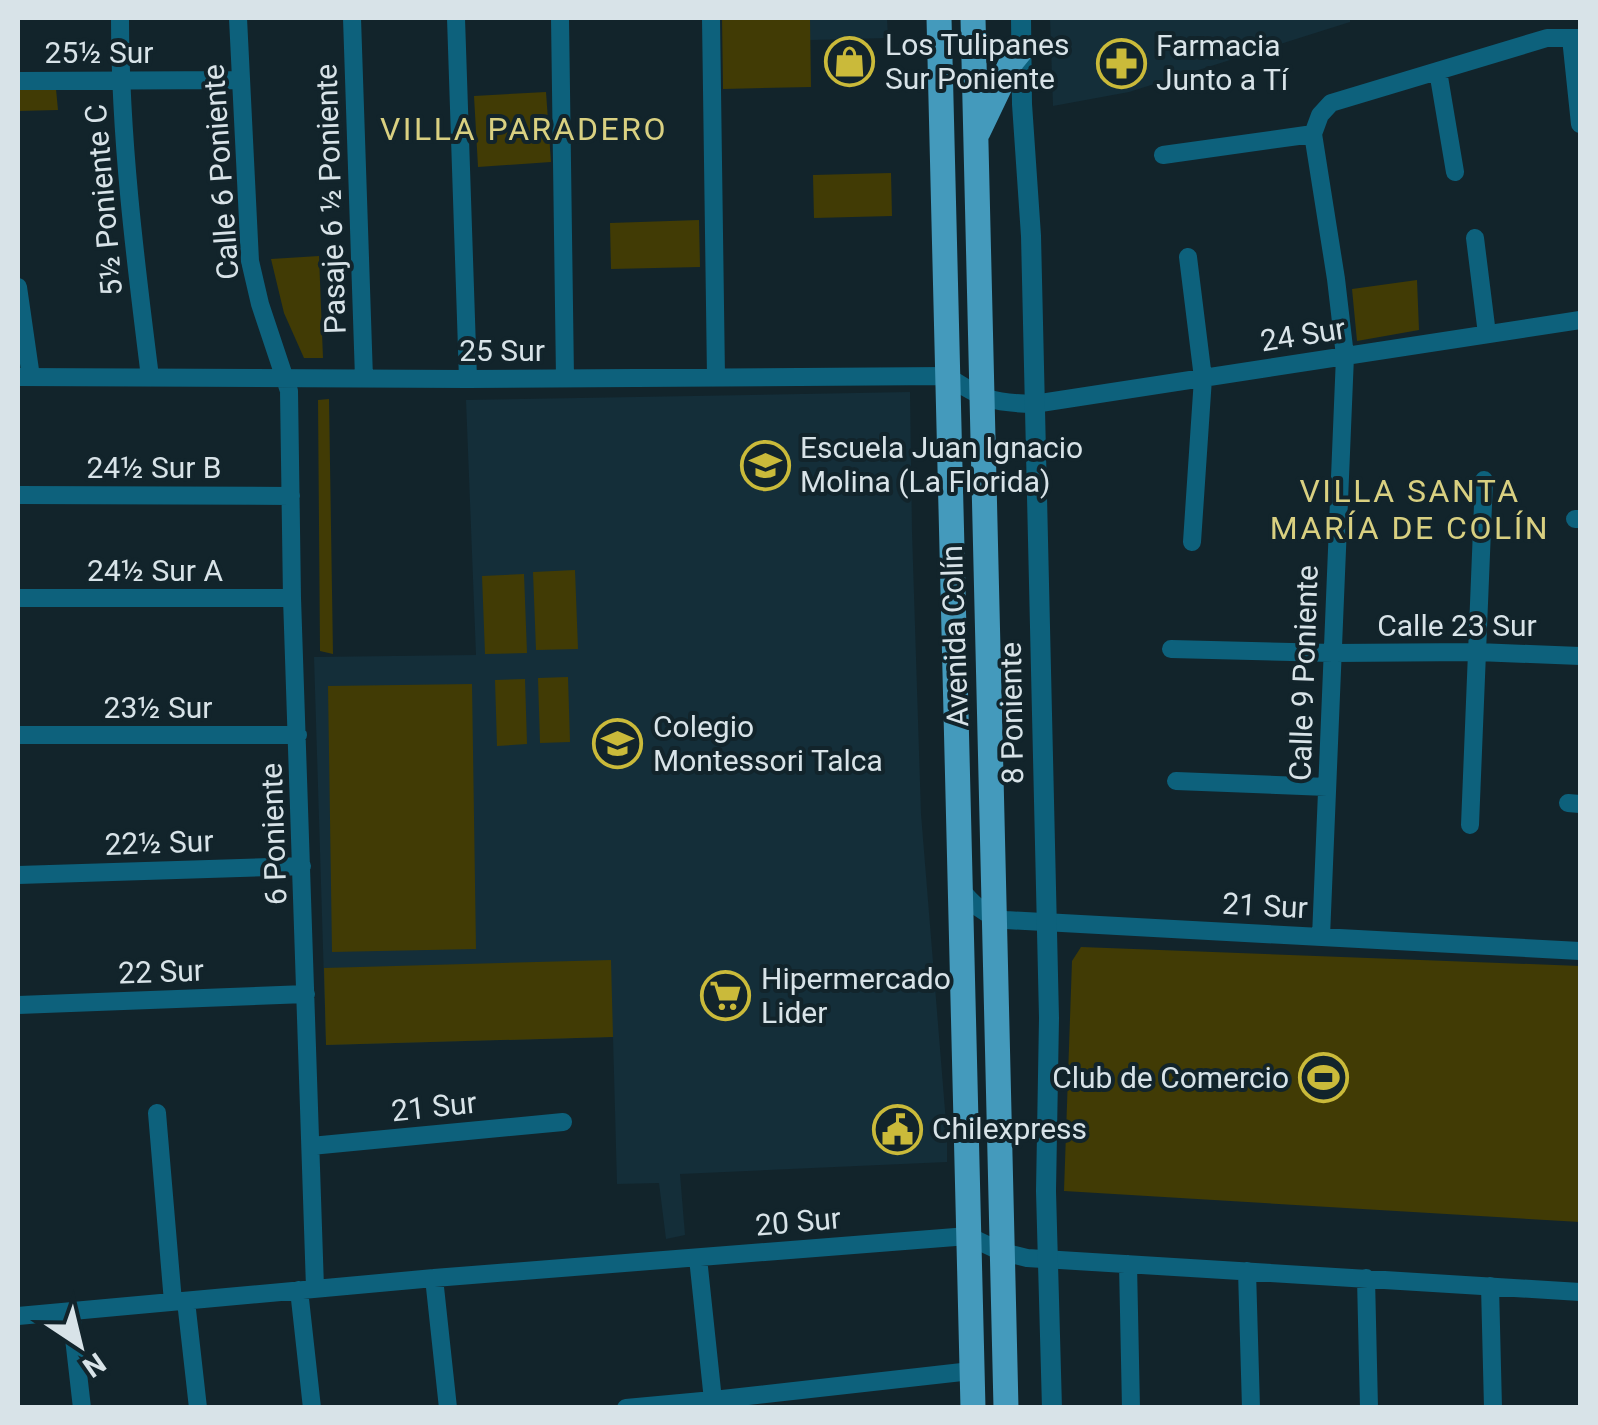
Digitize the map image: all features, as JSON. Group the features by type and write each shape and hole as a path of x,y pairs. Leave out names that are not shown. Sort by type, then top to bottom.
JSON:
{"main road":[{"name":"Avenida Colín","path":"939,18 972,1408"},
{"name":"Avenida Colín","path":"972,18 1006,1408"},
{"path":"976,141 980,124 1012,60 1022,50"}],"street":[{"name":"5½ Poniente C","path":"120,18 126,171 150,378"},
{"name":"Calle 6 Poniente","path":"238,18 250,261 260,304 286,378"},
{"name":"Pasaje 6 ½ Poniente","path":"352,18 364,378"},
{"path":"456,18 468,379"},
{"path":"560,18 565,378"},
{"path":"711,18 716,378"},
{"name":"8 Poniente","path":"1020,18 1031,236 1049,1061 1046,1146 1052,1408"},
{"path":"1455,172 1438,71 1548,38 1576,38 1580,124"},
{"name":"Calle 9 Poniente","path":"1321,937 1345,356 1314,134 1320,114 1331,103 1438,71"},
{"name":"25½ Sur","path":"18,81 241,80"},
{"path":"1163,155 1314,134"},
{"path":"1475,238 1488,334"},
{"path":"1188,258 1204,378 1192,542"},
{"path":"18,288 24,377"},
{"name":"24 Sur","path":"980,398 1034,404 1580,320"},
{"name":"25 Sur","path":"24,377 947,376"},
{"path":"947,376 980,398"},
{"name":"6 Poniente","path":"286,378 290,391 292,598 311,1146 307,1289 312,1408"},
{"path":"1470,825 1484,480"},
{"name":"24½ Sur B","path":"18,495 291,496"},
{"name":"24½ Sur A","path":"18,598 292,598"},
{"name":"Calle 23 Sur","path":"1172,648 1580,656"},
{"name":"23½ Sur","path":"18,736 298,736"},
{"path":"1176,782 1327,787"},
{"name":"22½ Sur","path":"18,875 302,866"},
{"path":"959,887 976,906 995,918"},
{"name":"21 Sur","path":"995,918 1580,951"},
{"name":"22 Sur","path":"18,1005 306,994"},
{"path":"157,1113 180,1301 198,1408"},
{"name":"21 Sur","path":"311,1146 563,1122"},
{"name":"20 Sur","path":"18,1316 968,1236 1021,1258 1580,1292"},
{"path":"698,1258 712,1400"},
{"path":"1128,1264 1131,1408"},
{"path":"1247,1271 1251,1408"},
{"path":"434,1278 448,1408"},
{"path":"1366,1278 1369,1408"},
{"path":"1490,1286 1492,1408"},
{"path":"18,1306 18,1316"},
{"path":"70,1312 82,1408"},
{"path":"626,1408 972,1371"}],"shaded area":[{"path":"722,18 810,18 811,87 723,89"},
{"path":"810,18 887,18 888,38 810,40"},
{"path":"1050,18 1350,18 1350,22 1129,92 1053,106"},
{"path":"18,89 56,89 58,110 18,111"},
{"path":"546,92 551,162 478,167 474,96"},
{"path":"891,173 892,216 814,218 813,175"},
{"path":"699,220 700,267 611,269 610,223"},
{"path":"319,256 323,358 304,358 284,313 271,259"},
{"path":"1417,280 1419,330 1357,341 1352,289"},
{"name":"Colegio Montessori Talca","path":"910,392 921,814 947,1162 680,1174 685,1235 666,1239 659,1183 617,1184 613,1037 326,1045 314,657 476,655 466,400"},
{"path":"329,399 333,654 320,651 318,400"},
{"path":"575,570 578,649 536,650 533,572"},
{"path":"524,574 527,653 485,654 482,576"},
{"path":"568,677 570,742 540,743 538,678"},
{"path":"525,679 527,744 497,746 495,680"},
{"path":"472,684 476,949 332,952 328,686"},
{"name":"Club de Comercio","path":"1081,947 1580,966 1580,1222 1064,1191 1072,961"},
{"path":"611,960 613,1037 326,1045 324,968"}],"place":[{"name":"Los Tulipanes Sur Poniente","path":"850,62"},
{"name":"Farmacia Junto a Tí","path":"1121,63"},
{"name":"Escuela Juan Ignacio Molina (La Florida)","path":"765,465"},
{"name":"Colegio Montessori Talca","path":"618,744"},
{"name":"Hipermercado Lider","path":"726,996"},
{"name":"Club de Comercio","path":"1324,1078"},
{"name":"Chilexpress","path":"897,1129"}],"district":[{"name":"VILLA PARADERO","path":"524,129"},
{"name":"VILLA SANTA MARÍA DE COLÍN","path":"1410,510"}]}
